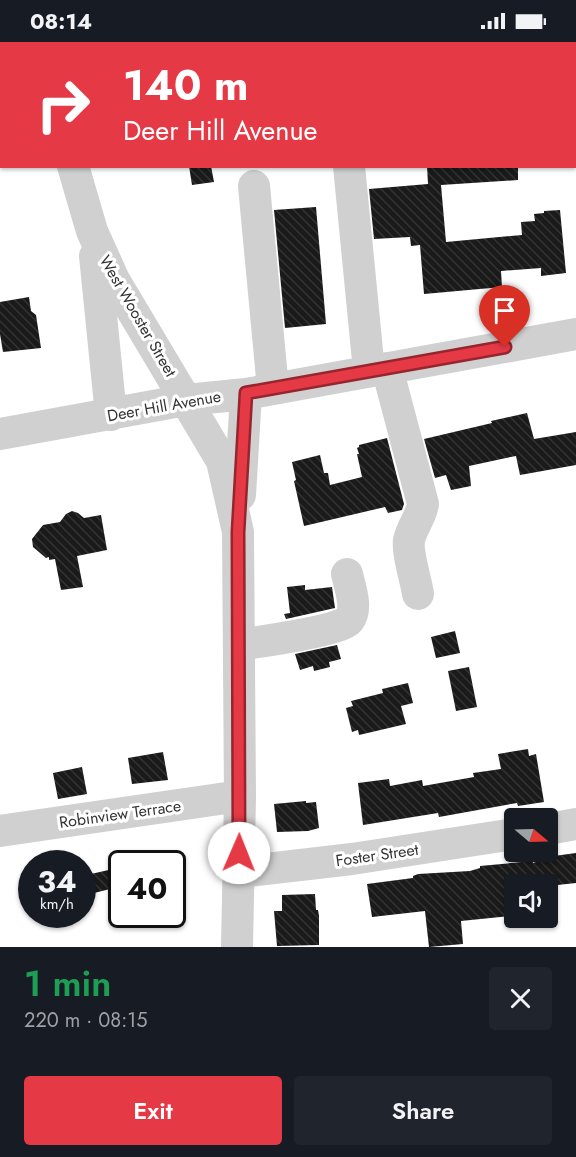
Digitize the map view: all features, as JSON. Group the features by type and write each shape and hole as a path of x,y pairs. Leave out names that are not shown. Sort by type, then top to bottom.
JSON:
{"street":[{"name":"West Wooster Street","path":"75,168 92,231 114,280 222,460 238,532"},
{"path":"349,168 378,370 423,504 422,515 412,530 408,542 418,594"},
{"path":"237,947 240,796 238,532 259,391 254,186"},
{"name":"West Wooster Street","path":"92,231 111,415"},
{"name":"Deer Hill Avenue","path":"0,434 186,400 259,391 576,334"},
{"path":"239,645 344,624 350,620 354,610 347,574"},
{"name":"Robinview Terrace","path":"0,831 240,796"},
{"path":"558,827 576,824"},
{"name":"Foster Street","path":"239,872 352,860 504,836"}],"building":[{"path":"189,168 211,168 214,182 192,185"},
{"path":"427,168 518,168 518,180 441,185 446,242 522,235 521,222 535,221 534,214 560,210 566,273 541,276 541,268 501,271 502,287 424,294 420,245 411,246 410,237 374,239 369,189 428,184"},
{"path":"316,207 326,324 285,328 274,210"},
{"path":"29,297 31,311 36,315 41,348 3,352 0,334 0,302"},
{"path":"527,413 534,439 576,432 576,465 520,475 516,456 469,466 471,486 451,490 446,475 435,478 424,439"},
{"path":"387,438 404,504 402,510 388,513 385,507 304,526 292,462 320,455 324,473 328,473 330,485 362,477 357,448 359,445"},
{"path":"72,511 84,518 101,515 107,550 77,556 83,587 61,590 55,559 49,560 49,557 46,558 33,547 32,539 43,525 60,522 66,514"},
{"path":"305,585 305,590 332,587 335,608 286,619 284,614 290,613 287,587"},
{"path":"455,631 460,653 436,658 431,637"},
{"path":"337,645 341,659 329,662 330,667 314,671 313,666 300,670 295,654"},
{"path":"469,667 477,707 456,711 448,671"},
{"path":"408,683 413,703 401,706 406,724 359,735 358,730 352,732 346,708 353,706 351,701 383,693 382,689"},
{"path":"528,749 529,756 536,754 544,802 518,806 517,803 439,817 438,813 363,825 358,783 389,779 390,786 422,780 423,786 474,777 473,773 501,769 498,754"},
{"path":"163,752 168,780 132,784 128,758"},
{"path":"82,767 87,794 58,799 53,773"},
{"path":"306,801 306,803 316,802 319,828 308,831 277,832 274,804"},
{"path":"576,853 576,883 558,885 558,874 504,874 504,917 461,921 463,944 429,947 425,911 372,917 367,884 413,878 418,874 470,871 480,866 522,862 558,862 558,855"},
{"path":"108,870 108,890 96,892 96,873"},
{"path":"315,894 316,910 319,916 319,945 277,946 274,911 282,911 282,895"}],"route":[{"path":"239,853 238,532 246,393 505,347"}]}
